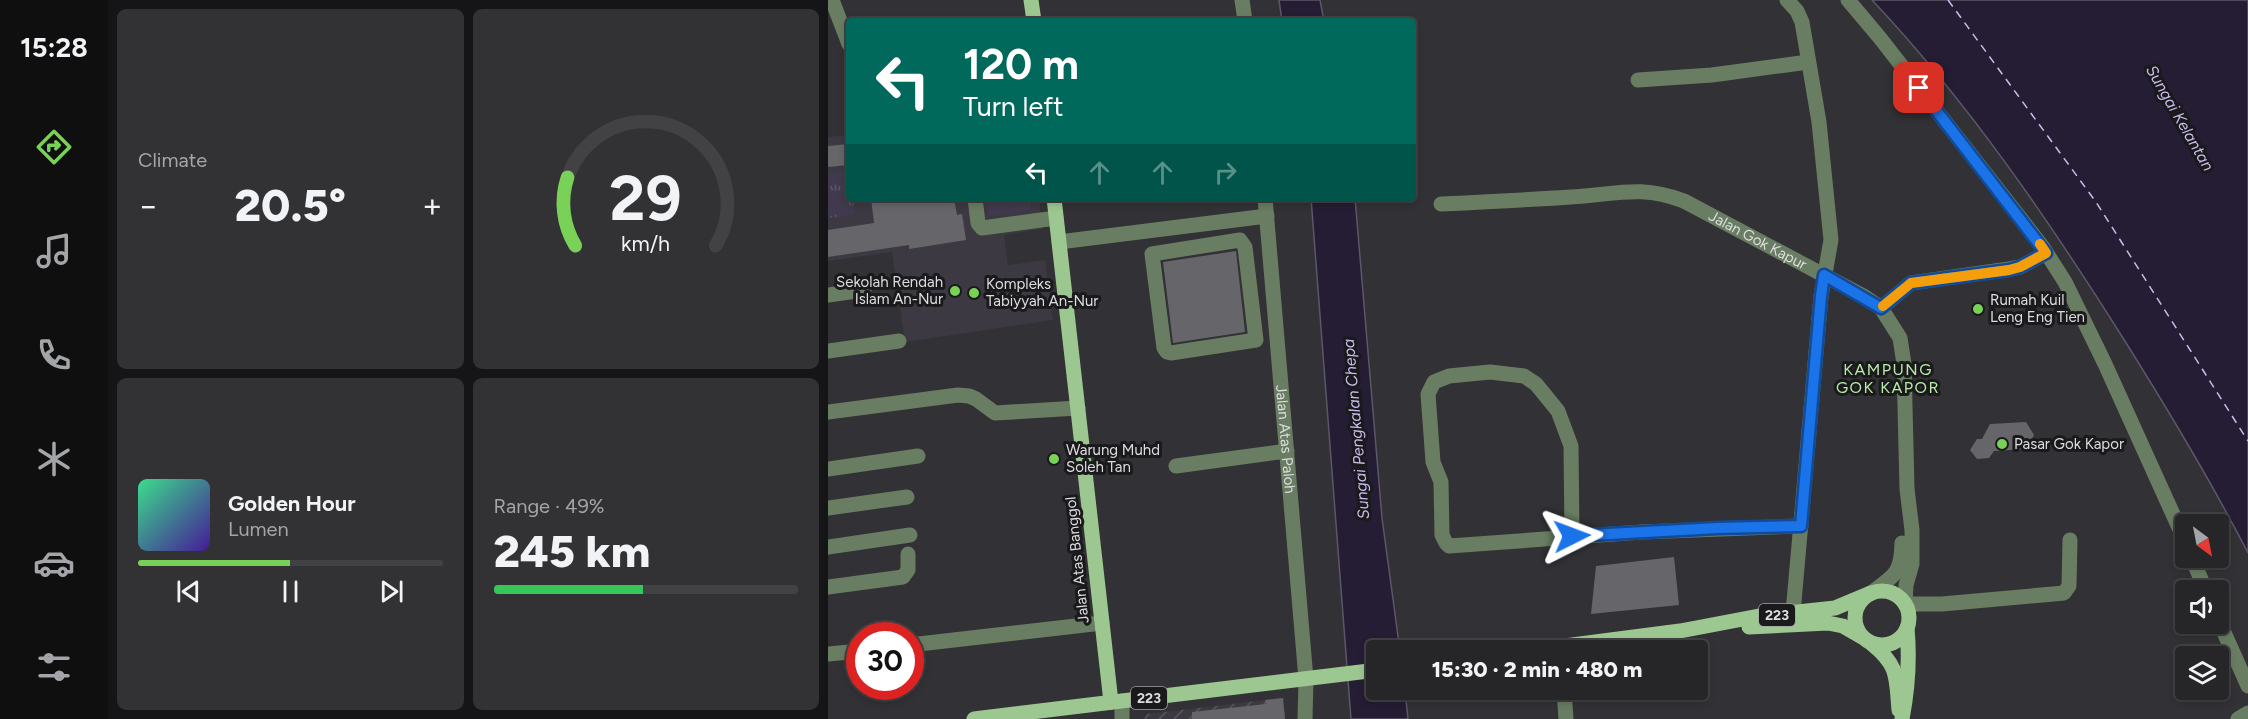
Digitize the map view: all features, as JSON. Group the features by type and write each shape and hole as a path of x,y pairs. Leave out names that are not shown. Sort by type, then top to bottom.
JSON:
{"main road":[{"path":"1031,0 1034,18"},
{"name":"Jalan Atas Banggol","path":"1054,201 1102,623 1116,702"},
{"path":"1905,604 1894,594 1879,591 1863,598 1855,613 1857,630 1867,640 1880,645 1896,641 1907,628"},
{"name":"223","path":"1624,640 1680,632 1759,616 1835,608 1871,593"},
{"name":"223","path":"1901,719 1909,684 1908,612 1905,604"},
{"name":"223","path":"1680,632 1821,622 1843,626 1867,640 1887,656 1894,670 1901,719"},
{"name":"223","path":"974,719 1013,717 1366,671"}],"street":[{"path":"832,0 846,36"},
{"path":"1242,0 1245,18"},
{"path":"1787,0 1801,18 1820,122 1832,240 1821,296 1794,613"},
{"path":"1848,0 2046,253 2065,282 2175,519"},
{"path":"1638,81 1661,77 1712,75 1808,62"},
{"name":"Jalan Gok Kapur","path":"1441,204 1574,197 1635,190 1664,193 1684,201 1824,275 1881,308 1900,338 1904,364 1907,489 1912,530 1912,564 1906,585 1905,604"},
{"path":"975,201 978,223 982,228 1056,218"},
{"name":"Jalan Atas Paloh","path":"1266,201 1306,679 1305,719"},
{"path":"1059,242 1268,216"},
{"path":"1150,231 1154,252 1151,255 1164,348 1169,353 1256,340 1246,254 1242,241 1154,252"},
{"path":"1246,254 1270,251"},
{"path":"1881,308 1911,283 2009,270 2020,267 2046,253"},
{"path":"828,296 864,290"},
{"path":"828,351 899,340"},
{"path":"1572,536 1571,446 1558,411 1536,384 1524,376 1490,372 1449,376 1434,381 1428,394 1433,462 1442,482 1442,535 1446,543 1454,547 1572,536 1801,526"},
{"path":"828,412 958,395 976,399 996,413 1078,408"},
{"path":"1176,466 1287,451"},
{"path":"828,469 918,456"},
{"name":"Jalan Gok Kapur","path":"1871,593 1891,578 1900,567 1907,489"},
{"path":"828,508 908,497"},
{"path":"828,547 910,535"},
{"path":"1905,604 1942,604 2064,593 2069,586 2070,540"},
{"path":"828,587 903,577 908,570 908,554"},
{"path":"924,643 1102,623"},
{"path":"2225,634 2248,686"},
{"path":"828,654 846,652"},
{"path":"1565,700 1566,719"},
{"path":"1116,702 1122,719"},
{"path":"2238,719 2248,713"}],"shaded area":[{"path":"846,135 846,201 1039,201 1042,229 1004,235 1008,265 1045,260 1053,320 905,342 892,252 828,261 828,137"},
{"path":"1283,698 1285,719 1144,719 1147,714"}],"green space":[{"path":"846,171 846,201 853,201 855,214 828,218 828,173"},
{"path":"987,201 1020,201 1021,206 988,210"},
{"path":"1020,201 1029,201 1030,210 989,216 988,210 1021,206"}],"water":[{"path":"1279,0 1320,0 1323,18 1282,18"},
{"name":"Sungai Kelantan","path":"1872,0 2248,0 2248,553 2229,514 2172,417 2066,249 1974,120"},
{"name":"Sungai Pengkalan Chepa","path":"1311,201 1355,201 1382,518 1399,640 1366,640 1366,700 1406,700 1408,719 1351,719"}],"building":[{"path":"846,144 846,165 828,167 828,146"},
{"path":"871,201 955,201 957,215 962,214 966,240 909,249 909,245 828,257 828,230 874,223"},
{"path":"1236,251 1245,332 1173,343 1163,262"},
{"name":"Pasar Gok Kapor","path":"2026,422 2034,435 2027,449 1994,451 1989,458 1977,459 1970,450 1977,439 1982,439 1990,424"},
{"path":"1674,557 1679,605 1591,614 1596,566"},
{"path":"1283,698 1285,719 1192,719 1192,712 1266,704 1265,700"}],"ferry route":[{"path":"1948,0 2096,202 2248,441"}],"slow traffic":[{"path":"1883,306 1911,283 2020,267 2046,253 2040,244"}],"place":[{"name":"Sekolah Rendah Islam An-Nur","path":"955,291"},
{"name":"Kompleks Tabiyyah An-Nur","path":"974,293"},
{"name":"Rumah Kuil Leng Eng Tien","path":"1978,309"},
{"name":"Pasar Gok Kapor","path":"2002,444"},
{"name":"Warung Muhd Soleh Tan","path":"1054,459"}],"district":[{"name":"KAMPUNG GOK KAPOR","path":"1888,378"}],"route":[{"path":"1572,536 1801,526 1824,275 1881,308 1911,283 2009,270 2020,267 2046,253 1919,88"}]}
